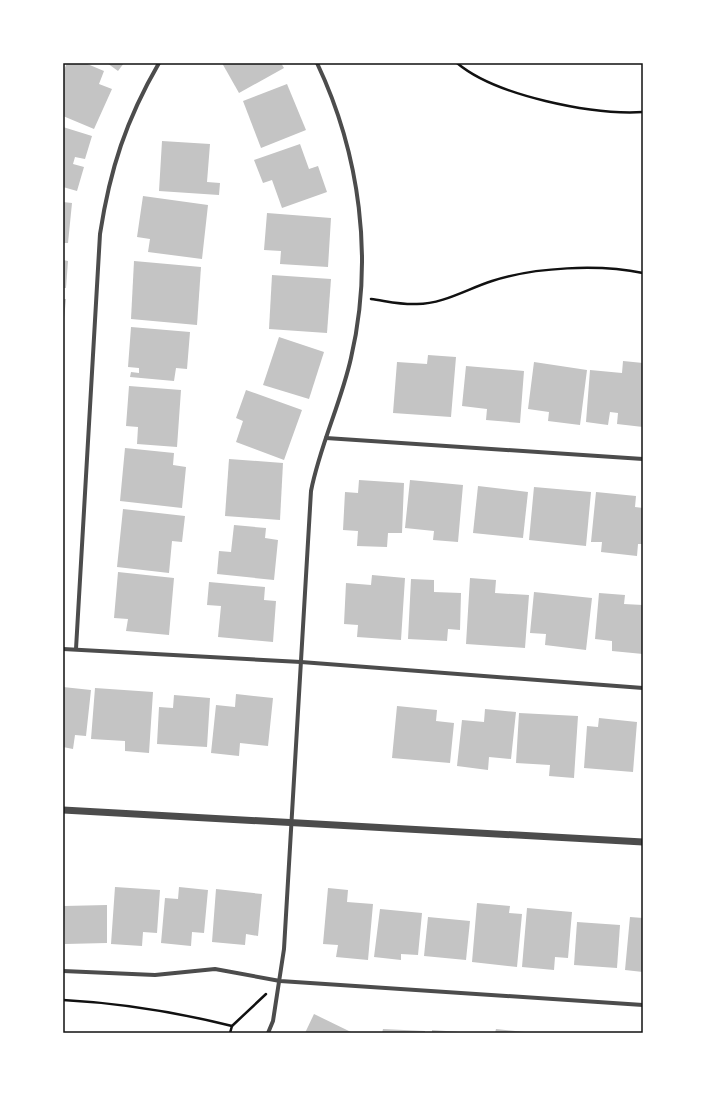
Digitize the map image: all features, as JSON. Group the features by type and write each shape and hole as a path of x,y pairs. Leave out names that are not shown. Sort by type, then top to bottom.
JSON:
{"street":[{"path":"76,649 100,234 112,170 126,128 144,89 159,63"},
{"path":"268,1033 273,1021 284,949 311,491 316,466 343,390 352,357 360,297 362,238 359,204 350,154 329,88 317,63"},
{"path":"326,438 643,458"},
{"path":"63,649 300,662 643,688"},
{"path":"63,810 643,842"},
{"path":"63,971 155,975 215,969 280,981 643,1005"}],"path":[{"path":"457,63 472,75 506,89 538,99 594,110 625,113 643,112"},
{"path":"360,297 417,304 438,301 493,280 556,270 599,268 643,273"},
{"path":"230,1033 232,1026 280,981"},
{"path":"63,1000 113,1003 193,1016 232,1026"}],"building":[{"path":"67,63 85,63 104,71 99,84 112,89 94,129 63,116 63,72"},
{"path":"107,63 124,63 118,71"},
{"path":"222,63 281,63 284,68 239,93"},
{"path":"287,84 306,130 261,148 243,101"},
{"path":"63,127 92,136 85,159 75,157 73,164 84,167 77,191 63,187"},
{"path":"162,141 210,144 207,182 220,183 219,195 159,191"},
{"path":"300,144 309,169 318,166 327,192 282,208 272,180 263,183 254,160"},
{"path":"143,196 208,205 202,259 148,252 150,239 137,237"},
{"path":"63,202 72,203 68,243 63,243"},
{"path":"267,213 331,218 328,267 280,264 281,251 264,250"},
{"path":"63,260 68,261 66,288 63,288"},
{"path":"134,261 201,267 197,325 131,319"},
{"path":"272,275 331,279 327,333 269,329"},
{"path":"63,299 66,299 64,319 63,319"},
{"path":"131,327 190,332 187,369 176,368 174,381 130,377 131,372 139,373 139,368 128,367"},
{"path":"279,337 324,352 309,399 263,385"},
{"path":"428,355 456,357 451,417 393,413 397,362 427,364"},
{"path":"623,361 643,363 643,427 617,424 618,413 610,412 608,425 586,422 590,370 622,373"},
{"path":"534,362 587,370 580,425 548,421 549,412 528,409"},
{"path":"466,366 524,371 520,423 486,420 487,409 462,406"},
{"path":"129,386 181,390 177,447 137,444 138,427 126,426"},
{"path":"246,390 302,410 284,460 236,442 243,421 236,418"},
{"path":"125,448 174,453 173,465 186,467 182,508 120,501"},
{"path":"229,459 283,463 280,520 225,516"},
{"path":"359,480 404,483 402,533 388,533 387,547 357,546 358,531 343,530 345,492 358,493"},
{"path":"410,480 463,485 458,542 433,540 434,531 405,528"},
{"path":"478,486 528,492 523,538 473,533"},
{"path":"534,487 591,492 586,546 529,540"},
{"path":"596,492 636,496 635,507 643,508 643,544 638,544 637,556 601,552 602,542 591,542"},
{"path":"123,509 185,516 182,542 172,541 169,573 117,567"},
{"path":"234,525 266,528 265,538 278,540 274,580 217,574 219,551 231,552"},
{"path":"118,572 174,578 169,635 126,631 128,619 114,618"},
{"path":"372,575 405,578 401,640 357,637 358,625 344,624 346,583 371,585"},
{"path":"470,578 496,580 495,593 529,595 525,648 466,644"},
{"path":"411,579 434,580 434,592 461,593 460,630 448,629 447,641 408,639"},
{"path":"209,582 265,587 264,600 276,601 273,642 218,637 221,606 207,605"},
{"path":"534,592 592,598 586,650 545,645 546,634 530,633"},
{"path":"599,593 625,595 624,604 643,605 643,654 612,651 612,641 595,639"},
{"path":"63,687 91,690 86,736 75,735 73,749 63,747"},
{"path":"95,688 153,692 149,753 125,751 125,741 91,739"},
{"path":"236,694 273,698 268,746 240,743 239,756 211,753 216,705 235,707"},
{"path":"174,695 210,698 207,747 157,744 159,707 173,708"},
{"path":"397,706 437,710 436,721 454,723 450,763 392,758"},
{"path":"485,709 516,712 511,759 489,757 488,770 457,766 462,720 484,722"},
{"path":"519,713 578,716 574,778 549,776 550,765 516,763"},
{"path":"599,718 637,722 633,772 584,768 587,726 598,727"},
{"path":"115,887 160,890 157,933 143,932 142,946 111,944"},
{"path":"179,887 208,890 204,933 192,932 191,946 161,943 165,898 178,899"},
{"path":"328,888 348,890 347,902 373,904 368,960 336,957 338,945 323,944"},
{"path":"216,889 262,894 258,936 246,934 245,945 212,942"},
{"path":"477,903 510,906 509,913 522,914 517,967 472,962"},
{"path":"107,905 107,943 65,944 64,906"},
{"path":"527,908 572,912 568,958 555,957 554,970 522,967"},
{"path":"380,909 422,913 418,955 401,954 401,960 374,957"},
{"path":"428,917 470,921 466,960 424,956"},
{"path":"630,917 643,918 643,972 625,970"},
{"path":"577,922 620,925 617,968 574,965"},
{"path":"314,1014 353,1033 305,1033"},
{"path":"383,1029 425,1031 425,1033 382,1033"},
{"path":"496,1029 525,1032 525,1033 495,1033"},
{"path":"432,1030 460,1032 460,1033 432,1033"}]}
